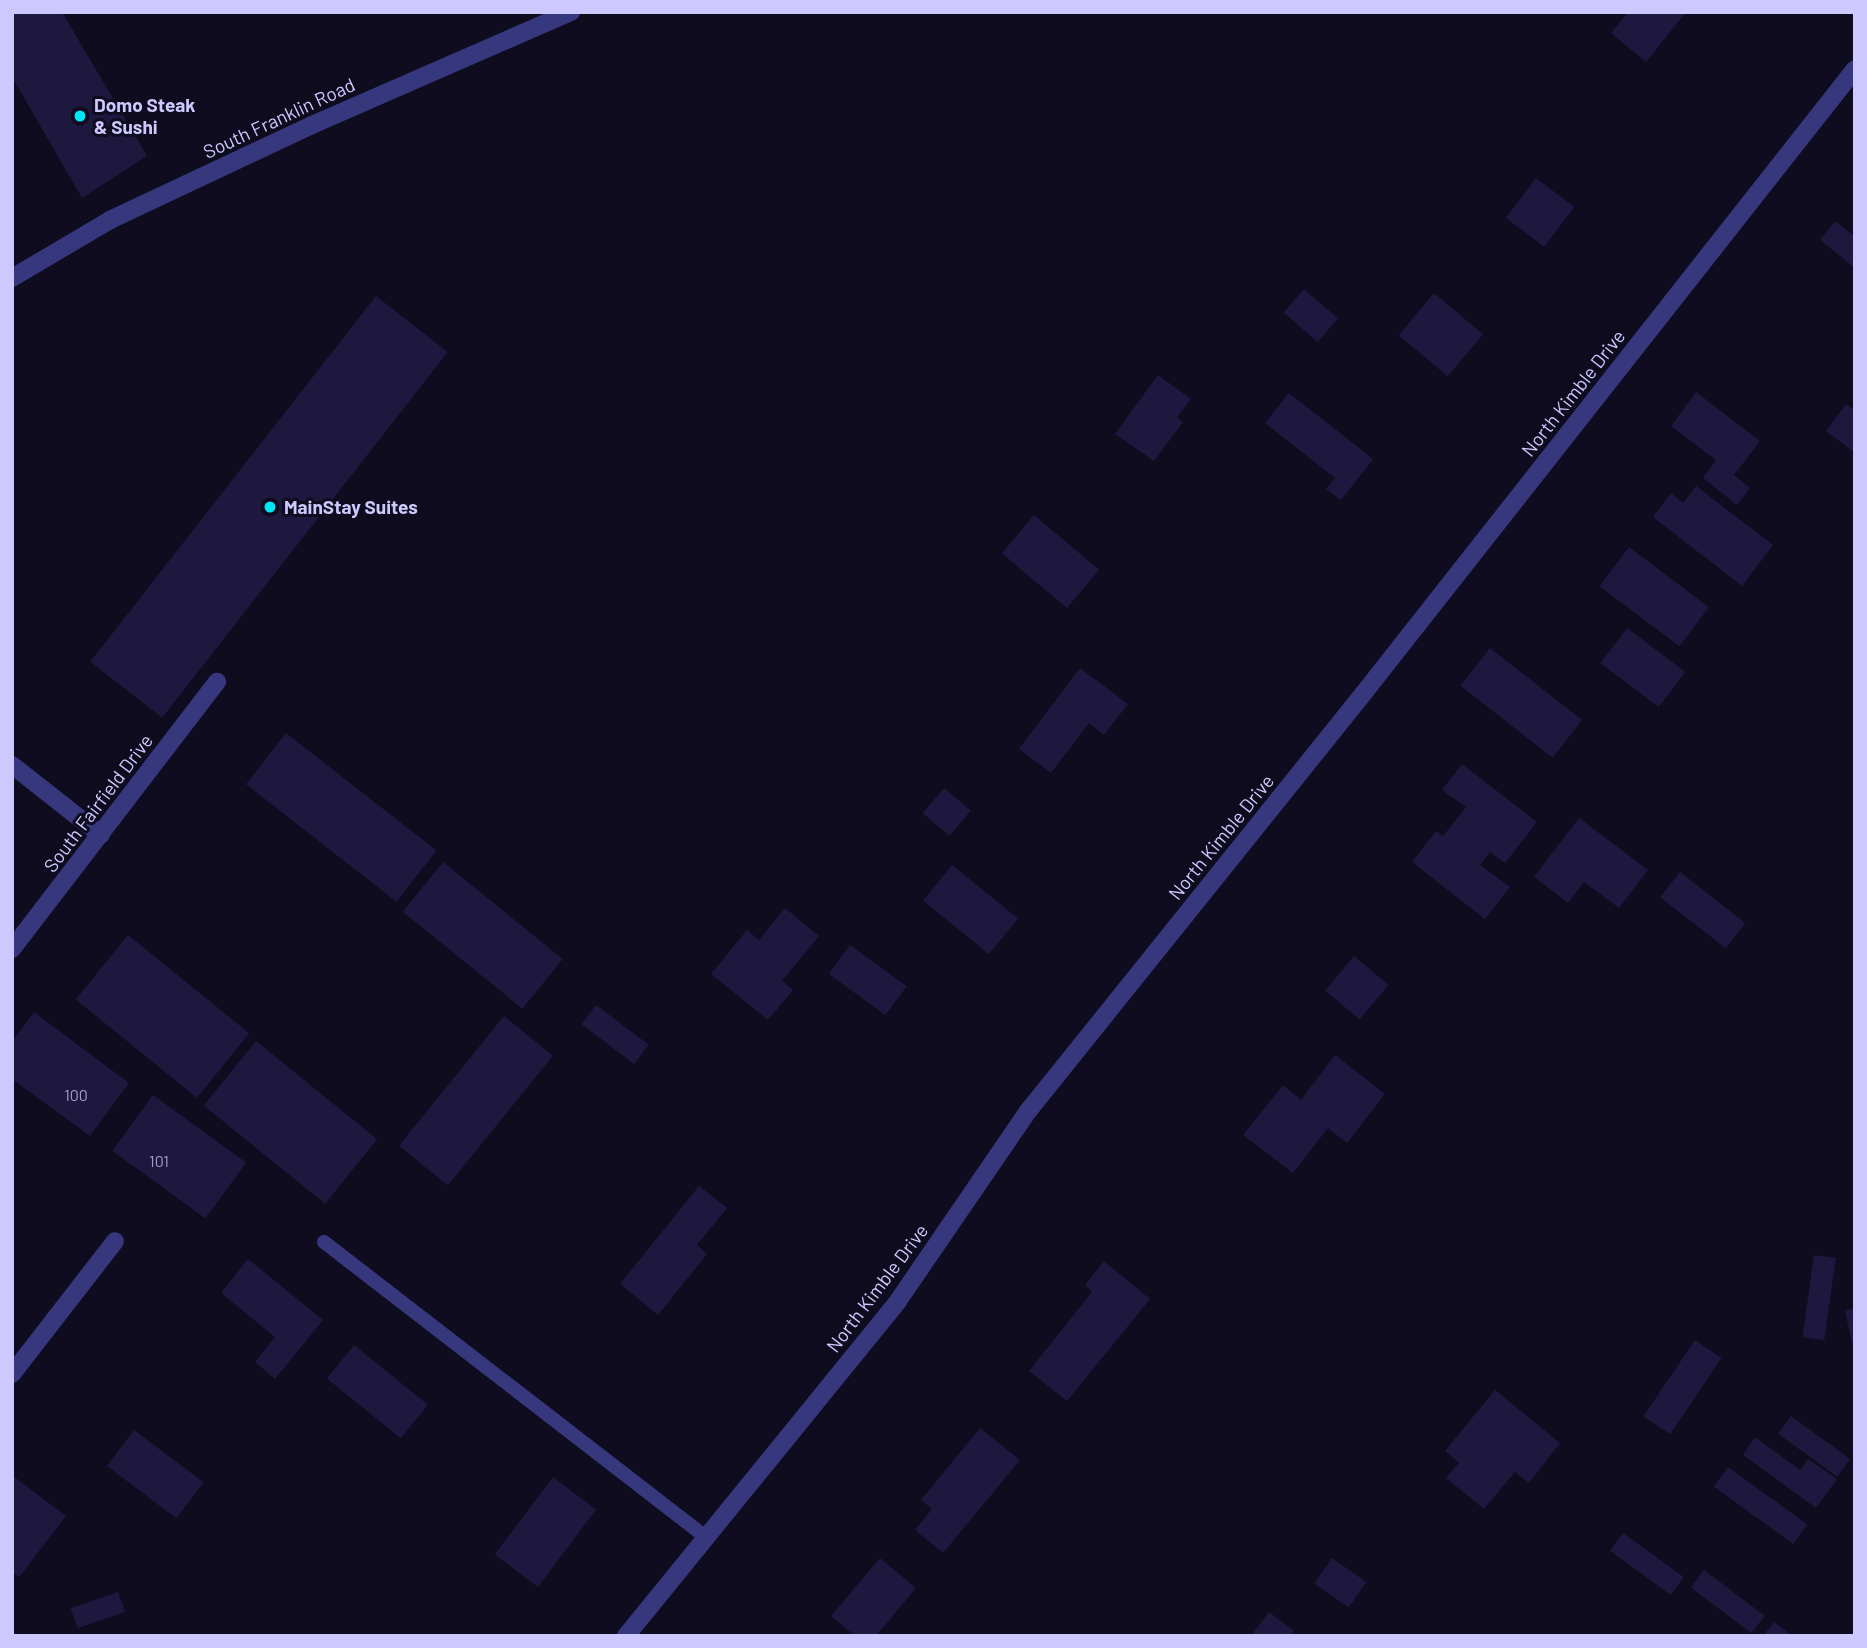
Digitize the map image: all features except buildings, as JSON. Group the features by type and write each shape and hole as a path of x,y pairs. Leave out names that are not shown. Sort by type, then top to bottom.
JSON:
{"street":[{"name":"South Franklin Road","path":"12,278 122,215 312,125 571,12"},
{"name":"North Kimble Drive","path":"626,1636 898,1301 1029,1110 1363,694 1855,69"},
{"name":"South Fairfield Drive","path":"12,949 102,835 216,682"},
{"path":"12,765 102,835"},
{"path":"12,1374 115,1241"}],"lane":[{"path":"324,1242 705,1536"}],"place":[{"name":"Domo Steak & Sushi","path":"80,116"},
{"name":"MainStay Suites","path":"270,507"}]}
